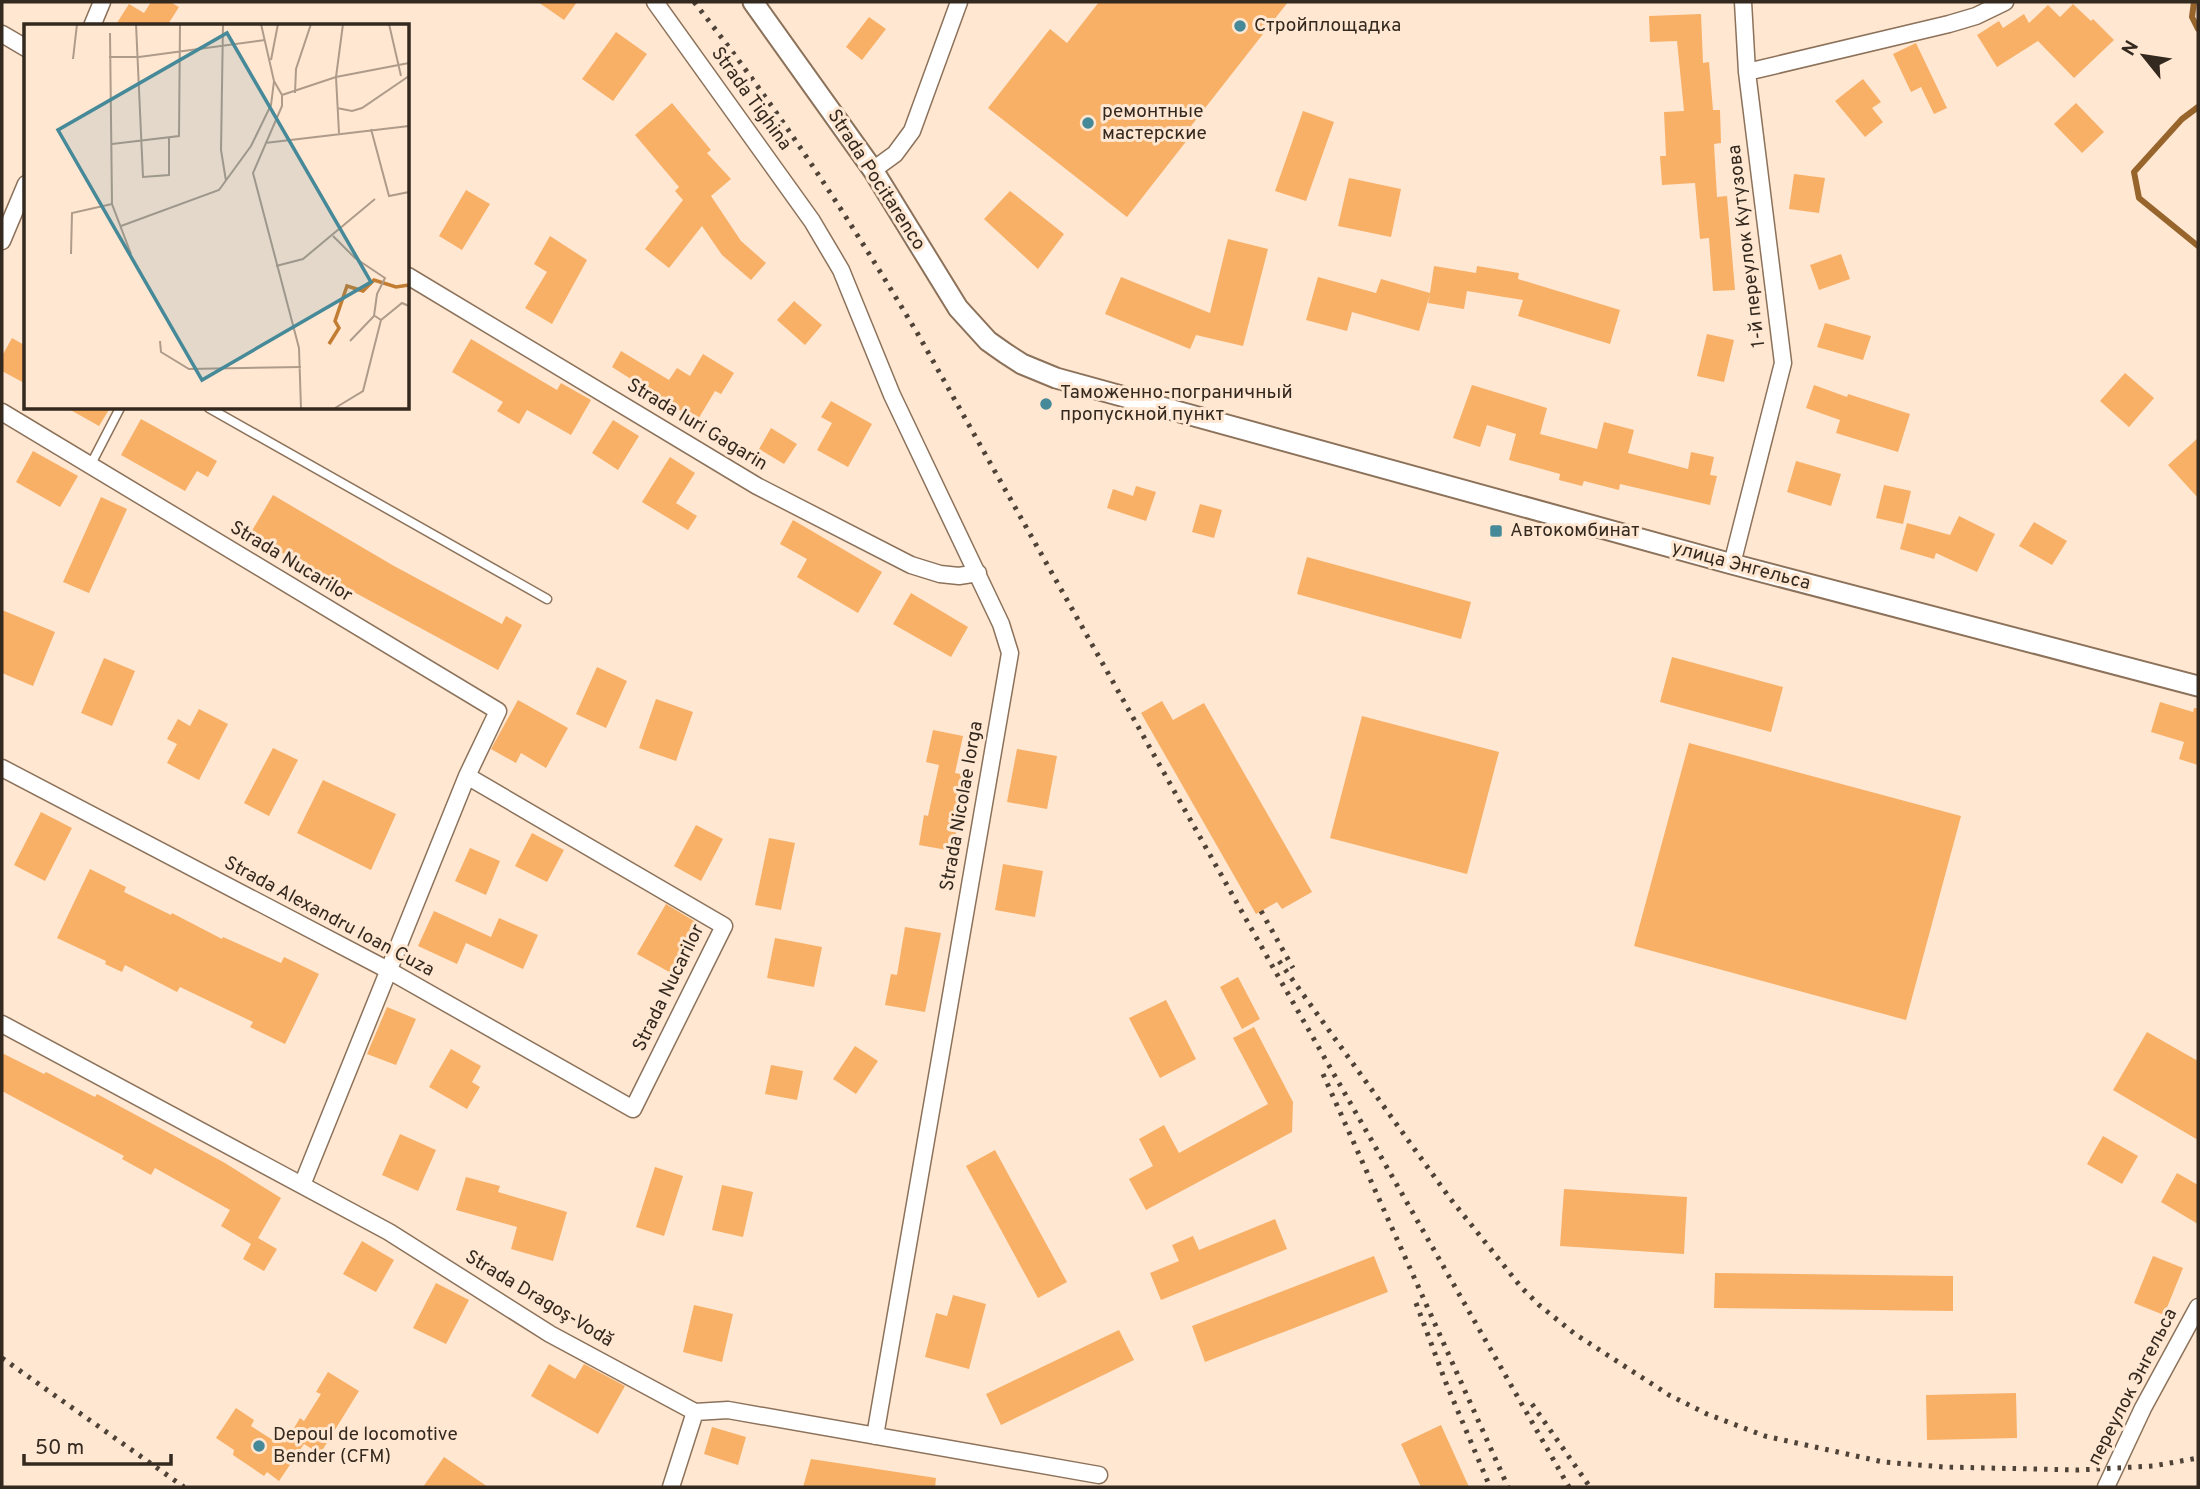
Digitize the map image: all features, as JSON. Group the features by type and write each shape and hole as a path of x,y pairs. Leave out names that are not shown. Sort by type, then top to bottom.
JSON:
{"street":[{"path":"93,24 102,2"},
{"name":"Strada Tighina","path":"655,2 813,221"},
{"name":"Strada Pocitarenco","path":"753,2 873,170 958,308 981,333 1005,353"},
{"path":"873,170 895,154 912,131 959,2"},
{"name":"1-й переулок Кутузова","path":"1732,564 1783,363 1747,72 1743,2"},
{"path":"1747,72 1949,24 1976,16 2005,2"},
{"path":"2,34 24,47"},
{"path":"2,241 24,189"},
{"name":"Strada Nicolae Iorga","path":"813,221 841,270 892,395 1002,624 1010,653 875,1436"},
{"name":"Strada Iuri Gagarin","path":"410,277 768,492 911,565 940,575 978,573"},
{"name":"улица Энгельса","path":"1005,353 1056,378 1732,564 2198,686"},
{"name":"Strada Nucarilor","path":"2,412 498,711 467,776 302,1185"},
{"name":"Strada Alexandru Ioan Cuza","path":"2,768 388,970 633,1109"},
{"name":"Strada Nucarilor","path":"467,776 723,926 633,1109"},
{"name":"Strada Dragoş-Vodă","path":"2,1024 389,1232 550,1334 695,1412"},
{"name":"переулок Энгельса","path":"2106,1487 2143,1408 2198,1307"},
{"path":"671,1487 695,1412 728,1410 1099,1475"}],"lane":[{"path":"90,466 119,410"},
{"path":"213,410 547,599"}],"building":[{"path":"151,2 170,2 179,7 168,24 116,24 129,4 144,13"},
{"path":"538,2 577,2 564,20"},
{"path":"1099,2 1288,2 1184,135 1188,139 1127,217 988,108 1050,29 1067,43"},
{"path":"2073,4 2114,40 2074,78 2038,41 1997,67 1977,35 1999,21 2003,28 2024,14 2029,23 2048,5 2060,17"},
{"path":"1701,14 1703,63 1709,62 1713,110 1720,110 1721,143 1714,144 1717,197 1727,196 1735,290 1713,291 1709,238 1700,239 1695,183 1662,185 1660,156 1666,156 1664,112 1684,111 1677,41 1650,42 1649,16"},
{"path":"869,17 886,29 862,60 846,47"},
{"path":"616,32 647,54 613,101 582,79"},
{"path":"1916,43 1947,108 1934,114 1921,87 1911,92 1893,54"},
{"path":"1863,79 1881,102 1872,108 1883,122 1865,137 1835,101"},
{"path":"672,103 711,150 707,153 731,179 711,196 741,241 766,263 751,280 722,255 702,226 669,268 645,249 683,200 675,191 679,187 635,135"},
{"path":"2076,103 2104,132 2082,153 2054,124"},
{"path":"1303,111 1334,122 1306,201 1275,191"},
{"path":"1794,174 1825,178 1819,213 1789,209"},
{"path":"1349,178 1401,189 1391,237 1338,226"},
{"path":"466,190 490,204 462,250 439,236"},
{"path":"1010,191 1064,234 1038,269 984,219"},
{"path":"550,236 587,260 552,324 525,308 547,272 534,264"},
{"path":"1228,239 1268,249 1243,346 1196,335 1190,349 1105,314 1121,277 1210,313"},
{"path":"1841,254 1850,279 1819,290 1810,265"},
{"path":"1434,266 1476,273 1477,266 1519,273 1518,279 1620,310 1610,344 1518,316 1523,300 1467,291 1464,309 1428,303 1430,294 1419,331 1352,312 1347,331 1306,320 1318,277 1376,293 1381,279 1430,293"},
{"path":"794,301 822,325 805,345 777,320"},
{"path":"1825,323 1871,336 1863,360 1817,347"},
{"path":"1707,334 1734,340 1724,382 1697,376"},
{"path":"12,338 24,345 24,383 2,371 2,356"},
{"path":"471,339 557,390 561,383 591,400 571,435 527,410 519,424 497,411 503,402 452,372"},
{"path":"621,351 669,380 677,368 690,376 703,354 734,373 721,394 715,391 697,421 612,367"},
{"path":"2125,373 2154,398 2129,427 2100,401"},
{"path":"1472,385 1547,408 1540,434 1597,449 1604,422 1634,430 1628,453 1688,469 1691,452 1714,457 1710,475 1717,476 1710,505 1620,484 1619,490 1584,481 1582,486 1559,480 1560,474 1509,460 1516,434 1487,425 1480,447 1453,438"},
{"path":"1814,385 1910,414 1898,452 1836,433 1840,420 1806,408"},
{"path":"831,401 872,424 848,467 817,450 832,423 821,417"},
{"path":"71,410 109,410 99,426"},
{"path":"141,419 217,461 208,477 197,471 185,491 121,455"},
{"path":"613,420 639,436 618,470 592,453"},
{"path":"771,428 797,444 784,464 759,449"},
{"path":"2198,438 2198,498 2168,465"},
{"path":"33,451 78,476 60,507 16,482"},
{"path":"670,457 695,473 676,503 697,516 688,530 642,502"},
{"path":"1796,461 1841,474 1831,506 1787,492"},
{"path":"1884,485 1911,491 1903,524 1876,518"},
{"path":"1136,486 1156,492 1146,521 1107,508 1113,489 1133,496"},
{"path":"273,495 394,566 502,624 506,616 522,625 498,670 352,591 351,593 250,534"},
{"path":"101,497 127,509 89,593 63,582"},
{"path":"1200,504 1222,510 1214,538 1192,532"},
{"path":"1959,516 1995,534 1977,572 1936,553 1934,559 1900,549 1907,523 1950,535"},
{"path":"793,520 882,572 858,613 797,577 807,559 780,544"},
{"path":"2034,522 2067,541 2052,565 2019,546"},
{"path":"1307,557 1471,602 1461,639 1297,594"},
{"path":"911,593 968,627 951,657 893,624"},
{"path":"2,610 55,632 33,686 2,673"},
{"path":"1672,657 1783,687 1771,732 1660,702"},
{"path":"104,658 135,671 112,726 81,713"},
{"path":"597,667 627,681 606,728 576,714"},
{"path":"656,699 693,712 676,761 639,748"},
{"path":"518,700 568,728 546,768 521,753 516,763 491,749"},
{"path":"1162,701 1173,720 1204,703 1312,892 1282,909 1277,902 1256,914 1141,713"},
{"path":"2160,702 2193,712 2194,708 2198,708 2198,765 2179,759 2184,742 2151,732"},
{"path":"199,709 228,724 199,780 167,763 177,744 167,739 178,719 190,726"},
{"path":"1362,716 1499,752 1467,874 1330,838"},
{"path":"933,730 963,736 955,773 966,775 956,820 953,851 919,845 924,815 928,816 939,765 926,762"},
{"path":"1689,743 1961,816 1906,1020 1634,946"},
{"path":"273,748 298,760 269,816 244,803"},
{"path":"1017,749 1057,756 1047,809 1007,802"},
{"path":"323,780 396,814 371,870 297,833"},
{"path":"41,812 72,828 45,881 14,865"},
{"path":"696,825 723,839 701,881 674,866"},
{"path":"532,833 564,850 547,882 515,866"},
{"path":"769,838 795,843 781,910 755,905"},
{"path":"470,848 500,861 486,895 455,881"},
{"path":"1003,864 1043,871 1035,917 995,910"},
{"path":"90,869 126,887 124,892 222,939 223,937 281,963 284,957 319,974 285,1044 250,1027 253,1022 180,987 177,992 125,965 122,972 105,964 106,961 57,938"},
{"path":"666,904 699,924 671,973 637,954"},
{"path":"434,911 491,937 499,918 538,935 523,969 466,943 457,964 418,946"},
{"path":"905,927 941,933 925,1012 885,1005 891,974 897,975"},
{"path":"775,938 822,947 814,987 767,978"},
{"path":"1238,977 1260,1019 1242,1029 1220,987"},
{"path":"1166,1000 1196,1059 1160,1078 1129,1018"},
{"path":"387,1007 416,1019 396,1065 367,1054"},
{"path":"1254,1027 1293,1102 1292,1132 1146,1210 1129,1179 1153,1166 1139,1139 1164,1125 1179,1153 1268,1104 1233,1038"},
{"path":"2147,1032 2198,1061 2198,1140 2113,1090"},
{"path":"855,1046 878,1061 856,1094 833,1079"},
{"path":"451,1049 481,1066 472,1082 480,1087 467,1109 429,1087"},
{"path":"2,1053 95,1097 97,1094 225,1163 281,1198 258,1238 277,1249 264,1271 243,1259 251,1244 221,1226 230,1210 155,1168 151,1175 122,1159 124,1156 2,1091"},
{"path":"771,1065 803,1071 797,1100 765,1094"},
{"path":"400,1134 436,1150 418,1191 382,1175"},
{"path":"2103,1136 2138,1156 2122,1184 2087,1164"},
{"path":"995,1150 1067,1282 1038,1298 966,1166"},
{"path":"655,1167 683,1176 664,1236 636,1227"},
{"path":"2177,1173 2198,1185 2198,1224 2161,1202"},
{"path":"466,1177 500,1186 498,1192 567,1212 553,1261 511,1249 517,1227 456,1210"},
{"path":"722,1185 753,1192 743,1237 712,1230"},
{"path":"1564,1189 1687,1197 1684,1254 1560,1246"},
{"path":"1275,1219 1287,1249 1161,1300 1150,1273 1179,1261 1172,1245 1193,1236 1199,1250"},
{"path":"362,1241 394,1260 376,1292 343,1274"},
{"path":"1374,1256 1388,1292 1205,1362 1192,1326"},
{"path":"2153,1256 2183,1268 2164,1315 2134,1303"},
{"path":"1715,1273 1953,1276 1953,1311 1714,1308"},
{"path":"436,1283 469,1300 446,1344 413,1328"},
{"path":"953,1295 986,1304 969,1369 925,1357 936,1313 947,1316"},
{"path":"694,1305 733,1314 722,1362 683,1352"},
{"path":"1119,1330 1134,1360 1001,1425 986,1394"},
{"path":"549,1364 575,1379 584,1364 625,1386 598,1434 531,1396"},
{"path":"328,1372 359,1391 320,1454 304,1444 279,1481 267,1472 264,1476 233,1455 234,1450 216,1438 236,1408 254,1420 251,1426 276,1442 279,1438 285,1443 300,1418 304,1421 321,1394 316,1392"},
{"path":"2016,1393 2017,1438 1927,1440 1926,1395"},
{"path":"1441,1425 1469,1487 1421,1487 1401,1444"},
{"path":"712,1427 746,1437 738,1465 704,1454"},
{"path":"444,1457 488,1487 423,1487"},
{"path":"811,1459 936,1478 935,1487 803,1487"}],"waterway":[{"path":"2194,2 2192,17 2198,29"},
{"path":"2198,107 2182,119 2134,172 2139,198 2198,246"}],"railway":[{"path":"694,2 812,165 919,336 1274,969 1569,1487"},
{"path":"1261,911 1293,968"},
{"path":"1279,961 1449,1197 1521,1287 1575,1334 1669,1395 1707,1414 1765,1436 1883,1462 1944,1467 2078,1470 2153,1466 2198,1458"},
{"path":"1323,1074 1508,1487"},
{"path":"1416,1303 1490,1487"},
{"path":"2,1358 184,1487"},
{"path":"1532,1404 1590,1487"}],"place":[{"name":"Стройплощадка","path":"1240,26"},
{"name":"ремонтные мастерские","path":"1088,123"},
{"name":"Таможенно-пограничный пропускной пункт","path":"1046,404"},
{"name":"Автокомбинат","path":"1496,531"},
{"name":"Depoul de locomotive Bender (CFM)","path":"259,1446"}]}
